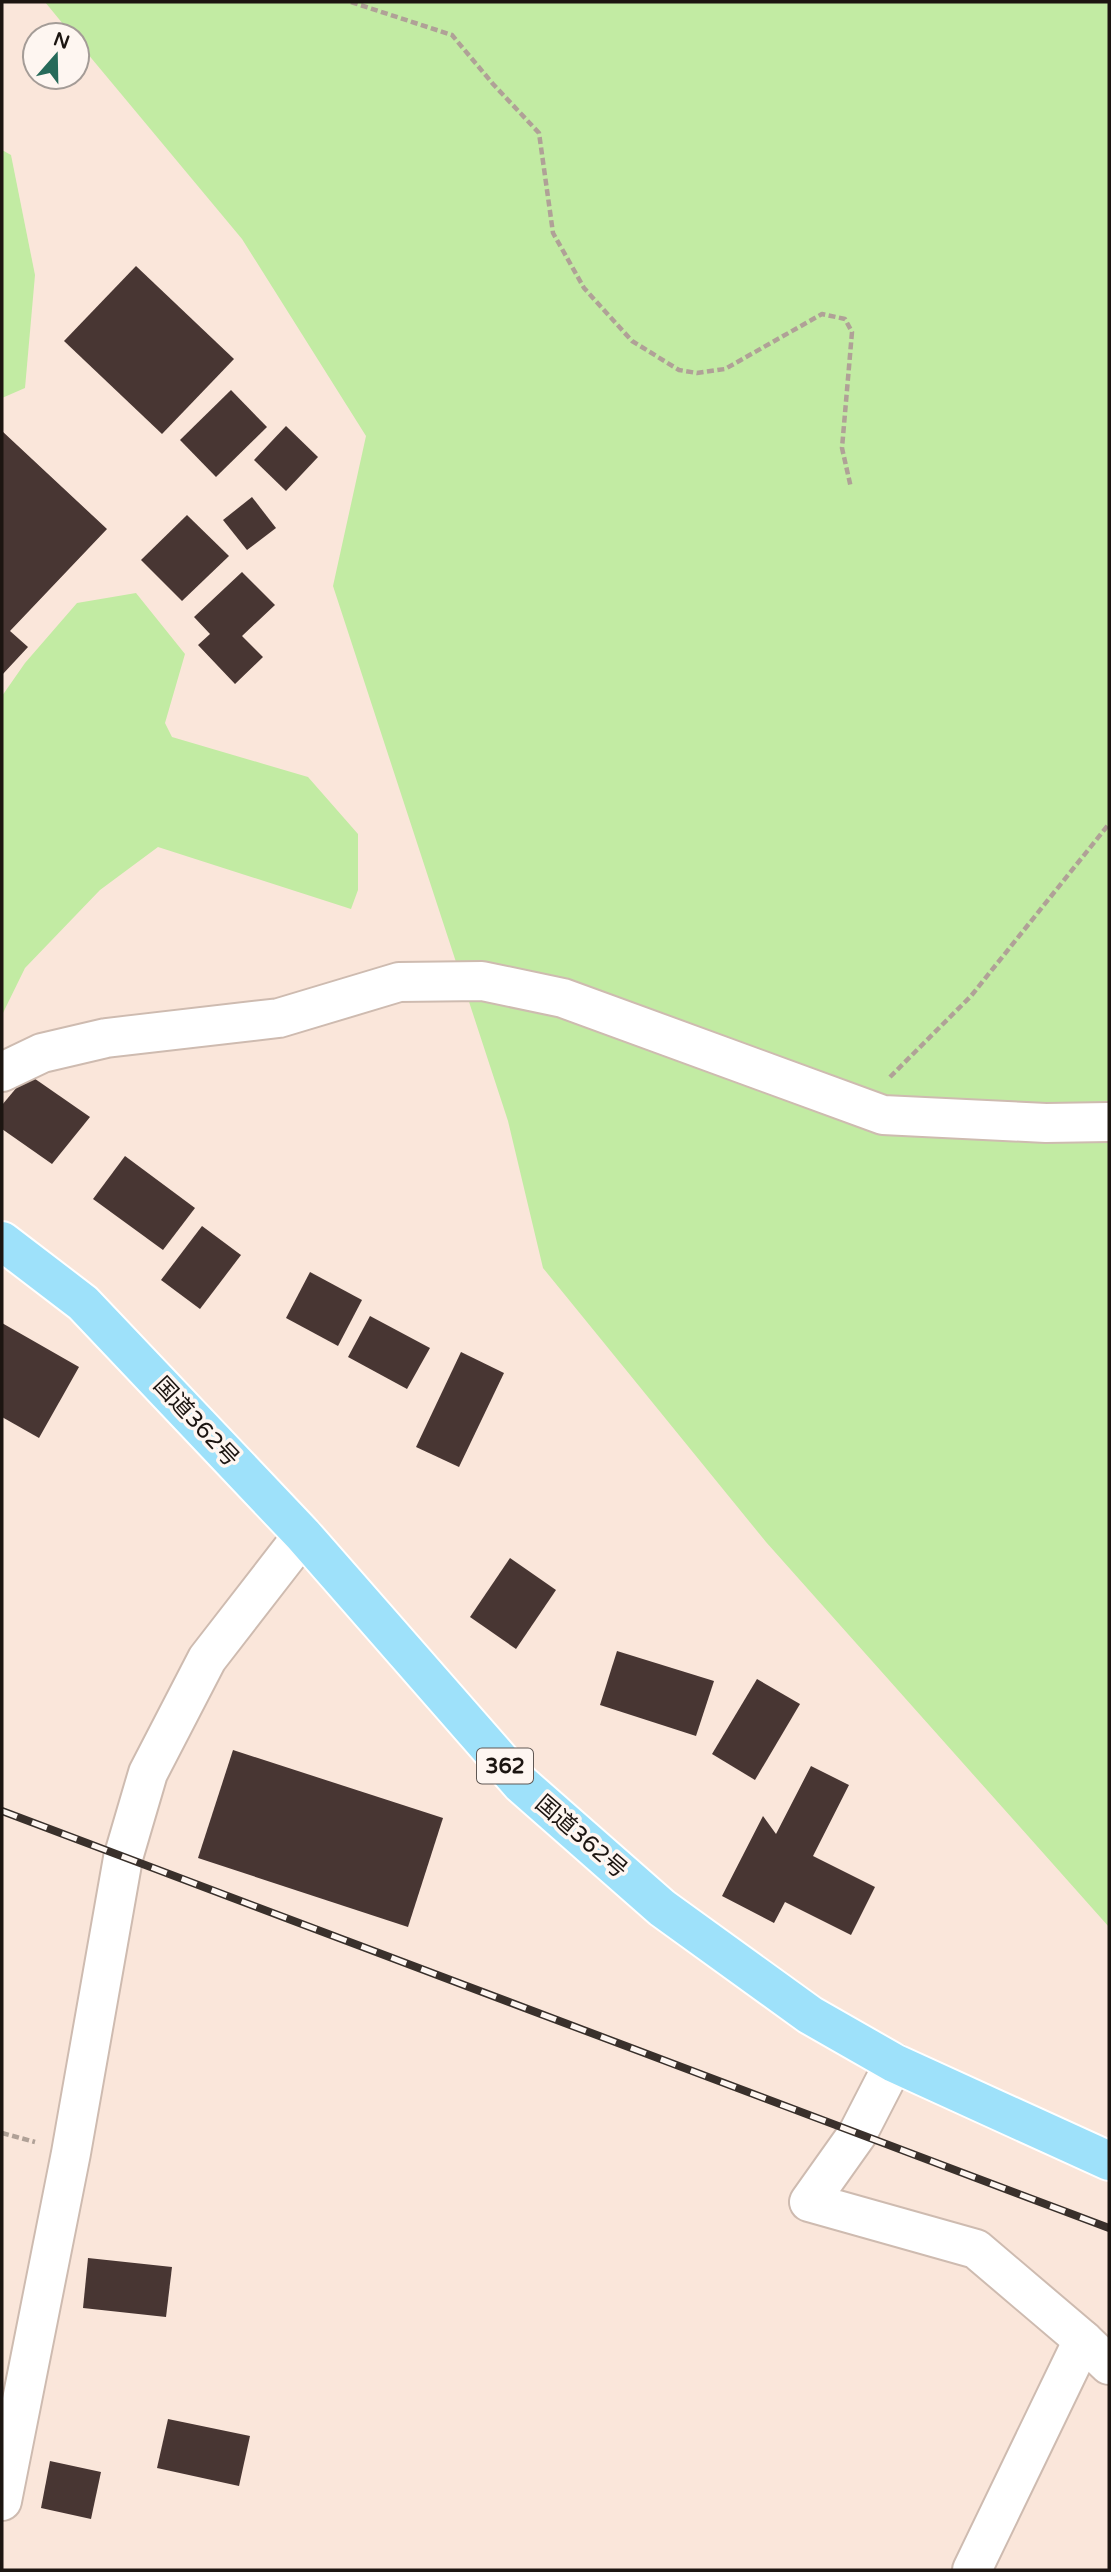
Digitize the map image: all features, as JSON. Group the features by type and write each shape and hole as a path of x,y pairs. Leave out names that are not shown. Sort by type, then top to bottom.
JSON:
{"highway":[{"name":"国道362号","path":"2,1241 83,1303 303,1535 521,1784 663,1908 810,2015 894,2063 1109,2161"}],"street":[{"path":"2,1072 42,1053 106,1038 279,1018 399,982 482,981 563,998 883,1115 1046,1123 1109,1122"},
{"path":"2,2501 71,2153 123,1858 148,1773 207,1659 303,1535"},
{"path":"894,2063 858,2133 809,2202 976,2249 1096,2353 972,2570"}],"path":[{"path":"351,2 452,35 538,133 553,233 584,288 632,341 679,370 697,373 725,369 822,314 845,319 852,332 842,449 851,488"},
{"path":"860,1107 971,996 1109,824"}],"green space":[{"path":"45,2 1109,2 1109,1927 766,1542 543,1268 508,1121 333,586 366,436 242,239 91,58 91,21 61,21"},
{"path":"2,150 11,155 35,275 25,388 2,398"},
{"path":"136,593 185,654 165,723 172,737 308,777 358,834 358,890 351,909 158,847 100,890 25,968 2,1015 2,696 25,663 77,603"}],"building":[{"path":"136,266 234,359 162,434 64,341"},
{"path":"231,390 267,427 216,477 180,440"},
{"path":"286,426 318,457 286,491 254,460"},
{"path":"2,431 107,529 10,631 28,647 2,675"},
{"path":"252,497 276,528 247,550 223,520"},
{"path":"187,515 229,556 182,601 141,560"},
{"path":"242,572 275,605 242,636 263,657 235,684 198,645 210,634 194,617"},
{"path":"28,1074 90,1117 52,1164 2,1129 2,1105"},
{"path":"125,1156 195,1208 163,1250 93,1199"},
{"path":"202,1226 241,1255 200,1309 161,1280"},
{"path":"310,1272 362,1300 338,1346 286,1318"},
{"path":"370,1316 430,1348 407,1389 348,1357"},
{"path":"2,1323 79,1367 39,1438 2,1417"},
{"path":"461,1352 504,1373 459,1467 416,1447"},
{"path":"510,1558 556,1590 516,1649 470,1617"},
{"path":"617,1651 714,1681 696,1736 600,1705"},
{"path":"757,1679 800,1704 755,1780 712,1754"},
{"path":"233,1750 443,1818 408,1927 198,1858"},
{"path":"811,1766 849,1785 813,1856 875,1887 851,1935 785,1902 774,1923 722,1896 763,1816 776,1834"},
{"path":"88,2258 172,2267 166,2317 83,2308"},
{"path":"168,2419 250,2436 239,2486 157,2468"},
{"path":"50,2461 101,2472 91,2519 41,2508"}],"railway":[{"path":"2,1811 1109,2228"}]}
